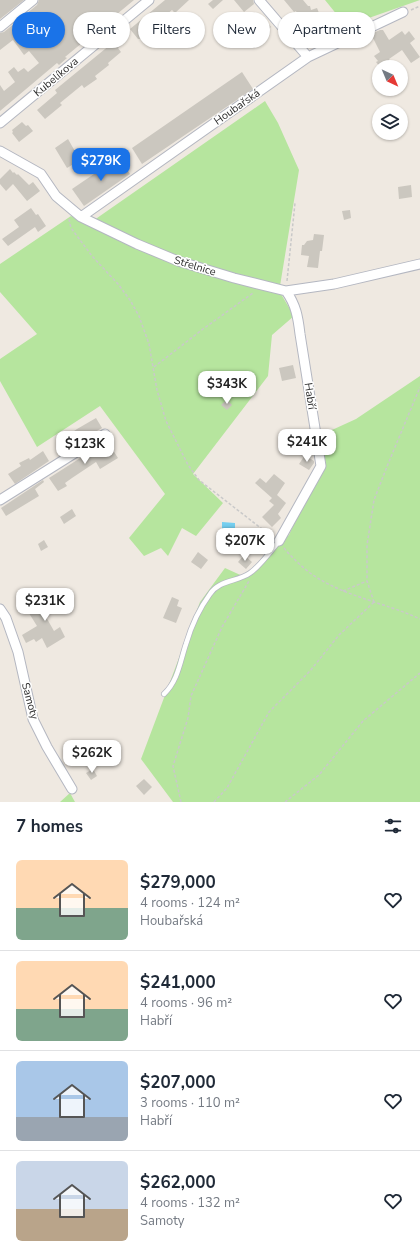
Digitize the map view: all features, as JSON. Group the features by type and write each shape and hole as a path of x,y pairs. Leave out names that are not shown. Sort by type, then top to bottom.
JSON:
{"street":[{"path":"0,27 32,0"},
{"name":"Kubelíkova","path":"0,123 149,0"},
{"path":"259,0 308,57"},
{"name":"Houbařská","path":"81,217 308,57 403,12"},
{"name":"Střelnice","path":"0,151 41,174 56,196 81,217 137,244 178,261 263,285 286,291 334,284 420,264"},
{"name":"Habří","path":"279,541 321,466 298,315 293,301 286,291"},
{"path":"0,500 105,434"},
{"name":"Samoty","path":"0,609 6,618 18,652 33,719 47,747 72,789"}],"lane":[{"path":"164,694 175,680 186,642 202,606 211,591 216,586 241,578 252,572 279,541"}],"path":[{"path":"418,7 420,12"},
{"path":"286,291 295,204"},
{"path":"69,208 69,222 71,228 92,256 118,284 136,311 145,330 152,356 157,390 166,421 188,464 199,480 279,541 291,556 320,580 342,591 404,612 420,620"},
{"path":"154,367 263,285"},
{"path":"374,602 367,581 367,545 374,500 420,387"},
{"path":"181,802 173,766 188,718 191,696 222,627 250,580 252,572"},
{"path":"342,591 367,581"},
{"path":"214,802 227,788 269,712 310,671 339,635 374,602"},
{"path":"285,802 319,775 363,721 420,673"}],"green space":[{"path":"325,0 420,0 375,16 375,12 335,12"},
{"path":"265,101 278,123 299,170 280,286 281,294 294,316 272,335 268,376 193,474 223,503 196,536 182,528 168,556 161,548 144,556 129,538 165,494 100,406 37,447 0,381 0,359 37,334 0,292 0,264 71,216 87,225"},
{"path":"420,376 420,802 173,802 141,759 200,602 225,568 247,578 275,545 289,535 306,497 326,466 321,435 356,419"},
{"path":"70,793 75,802 60,802"}],"water":[{"path":"222,522 235,523 235,530 222,529"}],"building":[{"path":"0,0 24,0 0,19"},
{"path":"39,0 134,0 119,12 73,12 73,48 76,48 65,57 67,58 59,65 57,63 0,111 0,85 4,91 15,82 8,72 14,67 18,72 24,68 28,72 39,63 29,51 24,55 19,48 65,48 65,12 28,12 37,5"},
{"path":"165,0 189,0 176,12 172,10 170,12 151,12"},
{"path":"213,0 223,0 213,9 208,4"},
{"path":"234,0 253,0 254,4 244,12"},
{"path":"284,0 303,0 308,6 310,6 311,10 317,8 319,12 296,11 294,12"},
{"path":"138,22 138,39 130,29"},
{"path":"12,25 12,41 0,50 0,33 4,32"},
{"path":"383,30 389,40 402,31 405,35 409,31 415,39 410,43 420,57 411,63 402,50 390,60 377,60 374,56 380,52 375,42 375,32"},
{"path":"106,48 118,48 121,52 108,63 109,65 95,76 97,79 84,88 82,85 60,103 62,105 45,119 37,110 57,93 55,90"},
{"path":"242,72 253,89 142,164 132,148"},
{"path":"22,122 26,126 28,125 33,131 19,142 12,133 12,130"},
{"path":"68,139 80,160 67,168 55,148"},
{"path":"119,157 130,174 84,206 72,189"},
{"path":"10,169 13,173 18,174 29,185 33,182 40,191 27,201 13,184 6,191 0,184 0,179"},
{"path":"411,185 412,197 399,199 398,187"},
{"path":"31,208 36,215 38,214 46,226 38,232 35,227 8,246 2,239 19,227 14,220"},
{"path":"350,210 351,218 344,220 342,211"},
{"path":"314,234 324,235 318,268 307,267 309,256 301,255 302,245 304,245 307,241 313,240"},
{"path":"293,365 296,378 282,381 279,368"},
{"path":"227,399 232,405 227,410 221,405"},
{"path":"96,418 102,428 90,435 88,432 74,440 77,444 64,453 58,442"},
{"path":"107,441 118,458 100,469 96,462 65,483 67,486 58,491 49,478"},
{"path":"43,451 49,461 15,484 8,474 21,466 19,463 29,458 30,460"},
{"path":"305,455 314,461 309,470 299,464"},
{"path":"274,474 285,483 277,495 286,503 278,514 281,518 272,527 262,517 274,505 269,501 272,498 255,483 260,478 266,483"},
{"path":"43,480 44,482 35,489 39,496 6,516 1,508"},
{"path":"72,509 76,516 64,524 60,517"},
{"path":"237,528 246,528 245,533 252,533 251,545 245,545 245,553 232,552 227,548 227,531 237,531"},
{"path":"44,540 48,547 41,551 38,544"},
{"path":"198,552 208,560 201,569 191,562"},
{"path":"244,555 252,562 246,569 238,562"},
{"path":"65,588 69,595 42,610 54,631 60,627 65,637 47,648 42,638 36,642 34,639 26,643 22,635 37,626 27,610"},
{"path":"172,597 179,600 177,606 182,608 176,623 163,618"},
{"path":"93,769 97,776 91,780 86,773"},
{"path":"144,779 152,787 144,795 136,786"}]}
